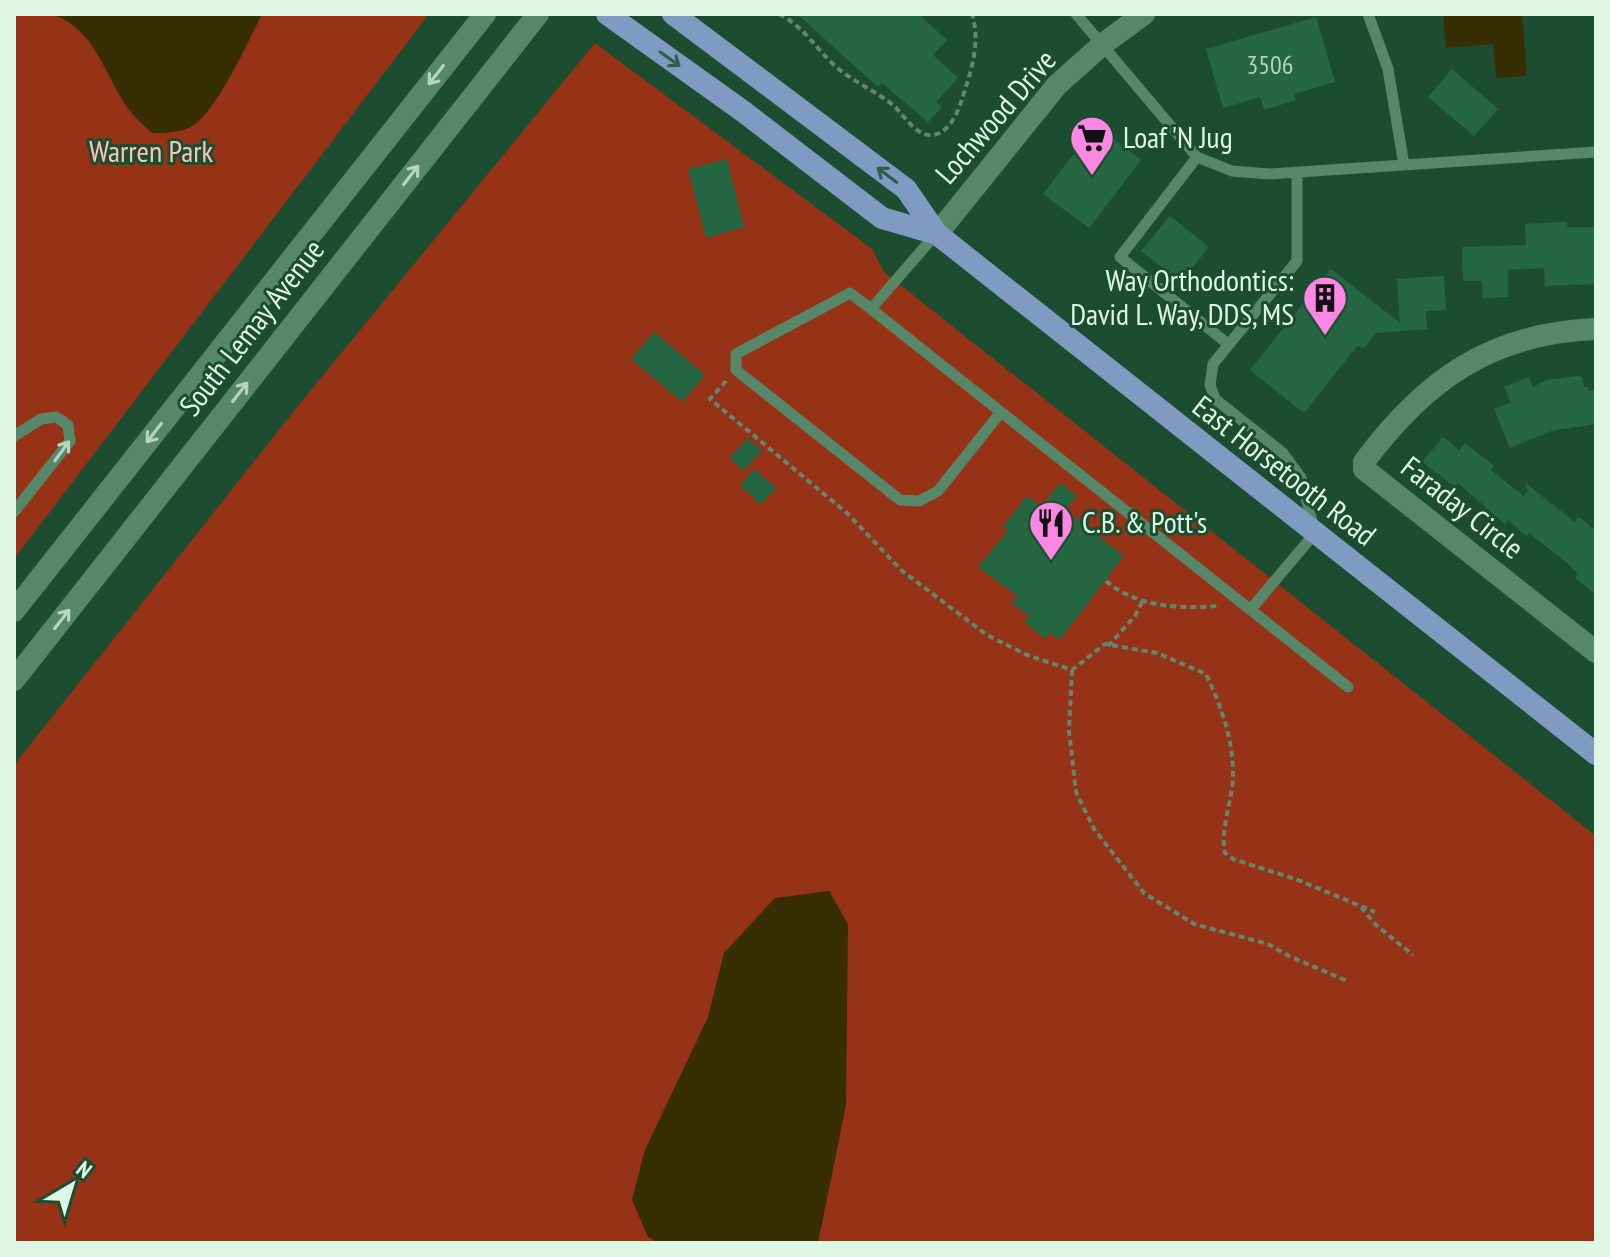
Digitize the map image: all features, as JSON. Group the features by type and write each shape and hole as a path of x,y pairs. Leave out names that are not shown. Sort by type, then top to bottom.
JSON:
{"main road":[{"name":"South Lemay Avenue","path":"14,611 485,14"},
{"name":"South Lemay Avenue","path":"14,680 538,14"},
{"name":"East Horsetooth Road","path":"607,14 744,112 882,218 937,234"},
{"name":"East Horsetooth Road","path":"673,14 906,189 937,234 1596,754"},
{"name":"Lochwood Drive","path":"937,234 1057,85 1103,44 1144,14"},
{"name":"Faraday Circle","path":"1596,329 1541,335 1466,364 1432,386 1409,407 1364,462 1364,469 1596,652"}],"lane":[{"path":"1076,14 1197,157 1232,171 1297,173 1596,152"},
{"path":"1368,14 1388,69 1404,165"},
{"path":"1197,157 1120,257 1228,344"},
{"path":"1248,606 1315,533 1301,478 1283,453 1215,399 1210,385 1213,364 1297,261 1297,173"},
{"path":"871,309 937,234"},
{"path":"1001,412 938,491 919,501 900,500 736,370 736,354 850,293 1248,606 1348,687"},
{"path":"14,436 41,419 56,417 68,425 70,441 14,512"}],"path":[{"path":"779,14 808,34 834,65 881,96 922,134 934,135 946,128 958,111 975,58 976,28 972,14"},
{"path":"736,370 710,399 848,514 901,570 987,635 1027,655 1072,670"},
{"path":"1106,581 1118,591 1142,602 1203,607 1248,606"},
{"path":"1108,646 1135,616 1142,602"},
{"path":"1347,981 1268,944 1194,924 1144,893 1094,829 1076,792 1069,731 1072,670 1105,644 1157,653 1206,674 1219,701 1229,738 1233,776 1223,841 1225,853 1233,859 1375,912"},
{"path":"1359,905 1376,925 1413,955"}],"green space":[{"name":"Warren Park","path":"14,14 429,14 14,559"},
{"path":"595,43 872,249 884,272 1596,836 1596,1243 14,1243 14,765 298,406"}],"shaded area":[{"path":"49,14 262,14 232,74 203,116 184,130 152,133 126,106 85,37 63,19"},
{"path":"1443,14 1522,14 1527,76 1496,78 1493,44 1446,48"},
{"path":"829,891 848,924 846,1105 818,1243 659,1243 648,1237 632,1200 645,1150 708,1017 724,953 775,898"}],"building":[{"path":"797,14 918,14 947,40 933,55 958,78 936,102 942,107 928,122 882,83 878,87"},
{"path":"1316,17 1335,82 1294,94 1296,100 1264,110 1260,97 1223,108 1206,49"},
{"path":"1452,69 1498,109 1474,136 1428,97"},
{"name":"Loaf 'N Jug","path":"1096,125 1141,160 1089,228 1043,194"},
{"path":"727,159 744,227 706,238 688,169"},
{"name":"Loaf 'N Jug","path":"1170,216 1209,247 1181,282 1141,251"},
{"path":"1567,222 1567,227 1596,227 1596,284 1545,286 1544,268 1508,270 1508,297 1483,298 1482,281 1463,281 1462,247 1526,245 1525,224"},
{"name":"Way Orthodontics: David L. Way, DDS, MS","path":"1331,269 1400,323 1397,279 1444,276 1446,310 1426,311 1427,329 1376,333 1364,348 1357,346 1304,413 1250,370"},
{"path":"654,332 705,375 682,402 631,359"},
{"path":"1529,377 1533,387 1546,380 1582,377 1584,387 1588,387 1589,391 1596,390 1596,424 1551,431 1510,448 1494,409 1511,402 1504,387"},
{"path":"1443,437 1459,450 1465,443 1494,466 1491,470 1524,496 1527,492 1529,494 1524,482 1575,522 1579,517 1596,531 1596,595 1575,578 1578,574 1565,561 1529,533 1527,536 1508,520 1505,524 1458,483 1455,487 1422,462"},
{"path":"748,438 762,451 743,471 729,458"},
{"path":"754,469 776,488 761,505 740,485"},
{"name":"C.B. & Pott's","path":"1060,483 1077,496 1065,510 1124,556 1060,640 1050,633 1045,639 1024,622 1029,616 1012,603 1017,596 978,567 1008,530 1003,526 1027,496 1041,507"}],"place":[{"name":"Loaf 'N Jug","path":"1092,177"},
{"name":"Way Orthodontics: David L. Way, DDS, MS","path":"1325,337"},
{"name":"C.B. & Pott's","path":"1051,562"}]}
